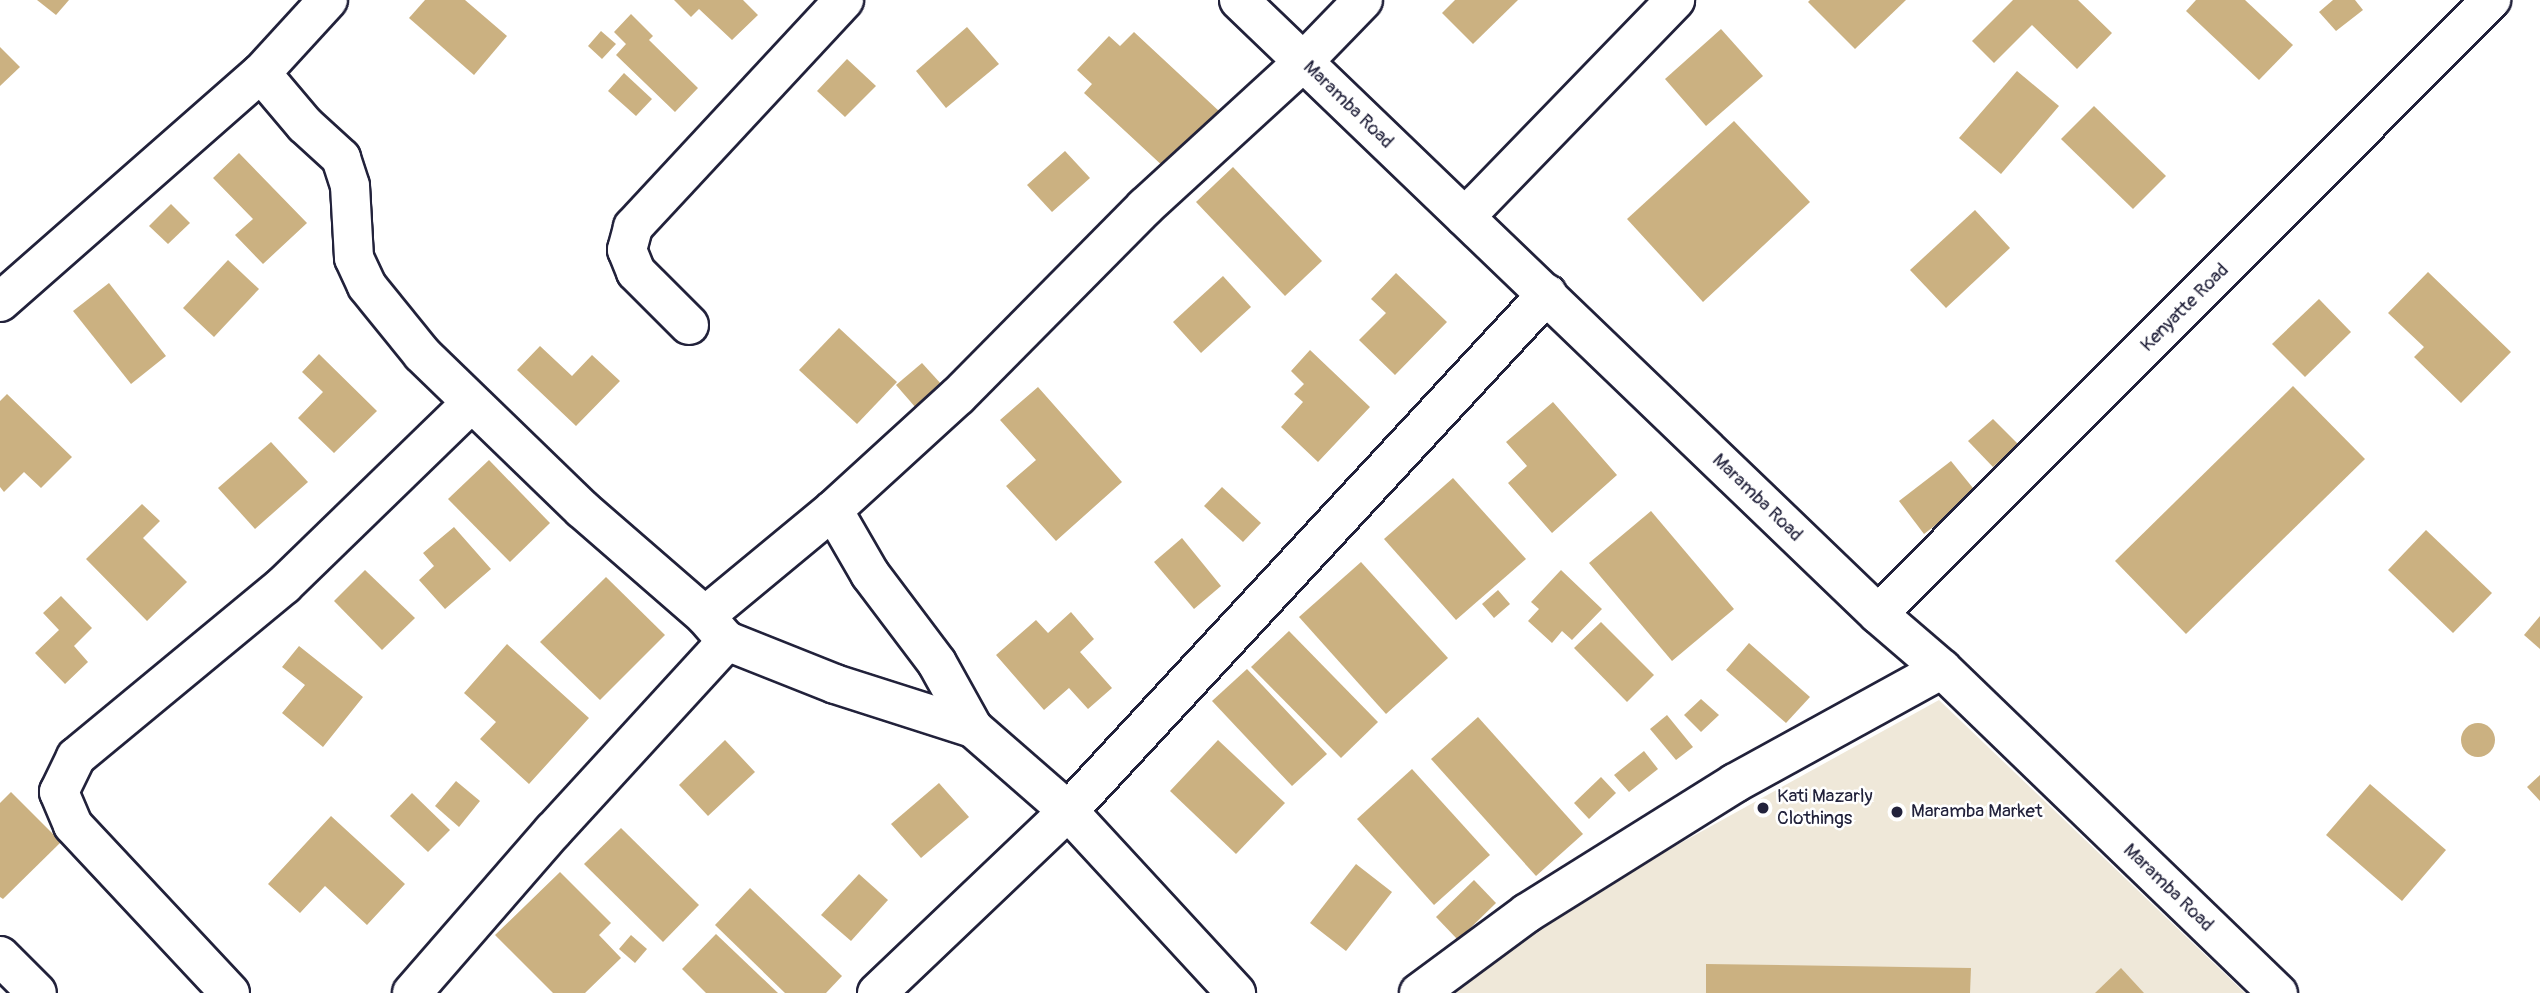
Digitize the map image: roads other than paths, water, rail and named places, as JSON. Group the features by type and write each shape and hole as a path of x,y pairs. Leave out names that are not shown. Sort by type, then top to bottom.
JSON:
{"street":[{"path":"0,302 261,73 328,0"},
{"path":"689,325 636,272 627,250 633,227 844,0"},
{"name":"Maramba Road","path":"1239,0 1878,614 1942,668 2278,993"},
{"path":"412,993 553,831 716,628 833,510 958,396 1145,207 1303,62 1363,0"},
{"path":"1465,217 1675,0"},
{"name":"Kenyatte Road","path":"1878,614 2491,0"},
{"path":"261,73 305,125 341,158 350,186 354,258 366,286 422,354 582,509 716,628 835,684 973,728"},
{"path":"877,993 1068,811 1547,294"},
{"path":"230,993 73,825 60,792 76,757 284,585 471,403"},
{"path":"833,510 870,574 937,663 973,728 1068,811 1236,993"},
{"path":"1419,993 1527,913 1735,783 1942,668"},
{"path":"0,956 37,993"}],"place":[{"name":"Kati Mazarly Clothings","path":"1763,808"},
{"name":"Maramba Market","path":"1897,812"}]}
